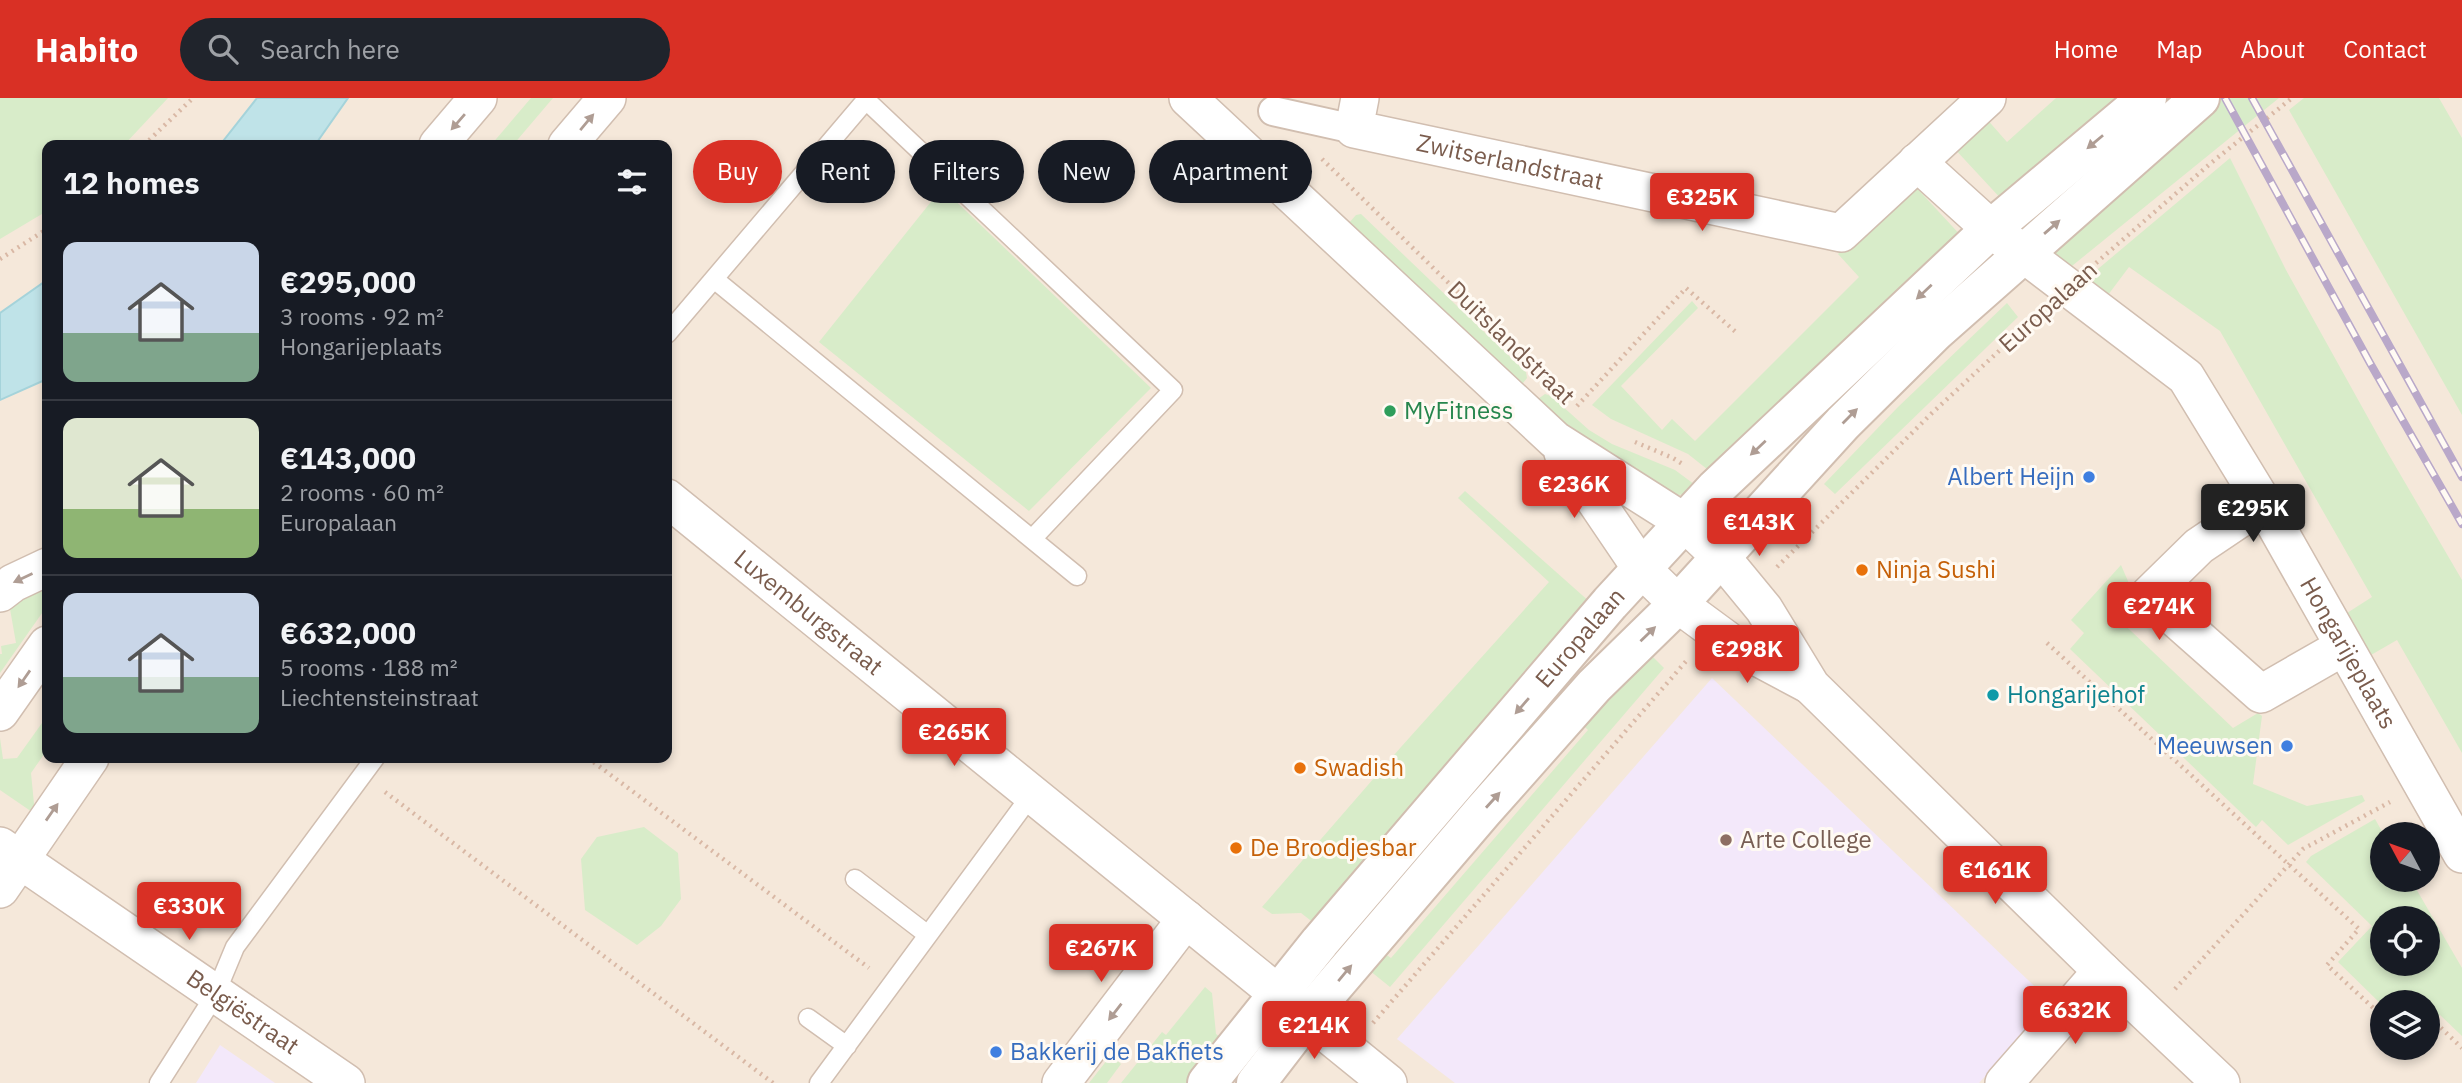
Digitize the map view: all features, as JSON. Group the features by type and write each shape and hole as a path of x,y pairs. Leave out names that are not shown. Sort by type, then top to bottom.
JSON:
{"street":[{"path":"442,140 478,98"},
{"path":"571,140 607,98"},
{"name":"Duitslandstraat","path":"1188,98 1555,440 1684,522 1722,558 1764,609 1811,686"},
{"name":"Zwitserlandstraat","path":"1273,111 1357,113 1841,233 1987,98"},
{"name":"Europalaan","path":"1207,1083 1277,993 1641,568 1716,488 1991,229 2147,98"},
{"name":"Europalaan","path":"1256,1083 1307,1017 1594,686 1722,558 1843,423 1935,332 2200,98"},
{"path":"1917,162 2022,254"},
{"name":"Hongarijeplaats","path":"2022,254 2186,377 2263,503 2462,854"},
{"name":"Duitslandstraat","path":"1555,440 1641,568 1678,604 1731,643 1811,686"},
{"name":"Luxemburgstraat","path":"672,502 1388,1083"},
{"path":"2263,503 2199,546 2149,595 2262,694 2343,647"},
{"path":"0,593 13,583 42,569"},
{"path":"0,712 42,652"},
{"path":"1811,686 2102,971 2221,1083"},
{"path":"6,865 86,763"},
{"name":"Belgiëstraat","path":"6,865 215,995 346,1083"},
{"path":"1061,1083 1186,919"},
{"path":"2004,1083 2102,971"}],"lane":[{"path":"672,328 866,100 1173,390 1032,539"},
{"path":"714,279 1077,576"},
{"path":"159,1083 215,995 235,947 371,763"},
{"path":"819,1083 1032,794"},
{"path":"855,879 928,935"},
{"path":"808,1018 846,1046"}],"path":[{"path":"149,140 193,98"},
{"name":"Europalaan","path":"1752,525 1785,557 1932,413 2067,288 2211,163 2292,98"},
{"name":"Duitslandstraat","path":"1321,158 1467,300"},
{"path":"0,259 42,232"},
{"name":"Duitslandstraat","path":"1569,399 1579,409 1686,288 1738,334"},
{"path":"1627,438 1673,458 1716,488"},
{"path":"1349,1051 1682,665 1715,632"},
{"path":"2047,643 2359,929 2327,965 2370,1005"},
{"path":"595,763 892,985"},
{"path":"362,775 773,1083"},
{"path":"2150,1016 2303,849 2422,784"},
{"path":"2440,1027 2462,1048"}],"shaded area":[{"path":"0,98 2462,98 2462,1083 0,1083"},
{"name":"Arte College","path":"1712,678 2052,1003 1979,1083 1455,1083 1397,1039"},
{"path":"220,1045 275,1083 196,1083"}],"green space":[{"path":"0,98 168,98 129,140 42,140 42,214 0,239"},
{"path":"531,98 553,98 517,140 495,140"},
{"path":"2056,98 2123,98 2004,202 1952,146 1985,117 2007,142"},
{"path":"2224,98 2279,98 2067,270 2049,248"},
{"path":"2304,98 2439,98 2462,138 2462,415 2289,110"},
{"path":"2230,158 2286,270 2462,580 2462,753 2397,640 2371,655 2347,613 2372,597 2220,331 2129,267 2105,299 2086,279"},
{"path":"1912,183 1965,240 1717,477 1688,454 1611,419 1592,405 1692,301 1698,308 1621,386 1662,430 1672,419 1695,441 1859,277 1838,254"},
{"path":"930,203 958,203 1151,388 1029,511 819,342"},
{"path":"1361,214 1526,372 1527,378 1519,388 1348,224 1356,215"},
{"path":"2007,303 2018,317 1835,494 1824,484 1898,407"},
{"path":"1545,394 1551,396 1589,430 1612,444 1675,470 1702,490 1679,495 1656,489 1562,422 1538,399"},
{"path":"1465,491 1591,603 1319,927 1301,913 1272,914 1262,907 1549,582 1458,498"},
{"path":"2121,565 2134,595 2110,611 2233,728 2258,713 2262,716 2253,784 2307,806 2362,795 2365,801 2288,845 2262,820 2256,827 2070,649 2084,633 2071,620"},
{"path":"42,588 42,613 0,673 1,646 16,643 10,609"},
{"path":"1646,650 1664,668 1390,987 1364,966 1378,949 1391,958 1588,730 1577,719"},
{"path":"42,723 42,757 31,773 35,814 0,790 0,738 3,759 17,758"},
{"path":"2375,819 2377,822 2370,822 2370,892 2418,892 2426,906 2370,906 2370,924 2306,862 2311,856"},
{"path":"644,827 678,853 681,899 661,926 637,945 585,910 581,859 597,837"},
{"path":"2370,928 2370,976 2440,976 2440,930 2462,968 2462,1036 2440,1015 2440,990 2370,990 2370,993 2338,962"},
{"path":"1205,987 1212,993 1216,1034 1226,1042 1193,1083 1121,1083 1162,1032 1166,1035"},
{"path":"1111,1055 1121,1064 1107,1083 1089,1083"}],"water":[{"path":"257,98 348,98 319,140 224,140"},
{"path":"42,284 42,381 0,400 0,313"}],"railway":[{"path":"2225,98 2370,363 2462,524"},
{"path":"2252,98 2462,477"}],"place":[{"name":"MyFitness","path":"1390,411"},
{"name":"Albert Heijn","path":"2089,477"},
{"name":"Ninja Sushi","path":"1862,570"},
{"name":"Hongarijehof","path":"1993,695"},
{"name":"Meeuwsen","path":"2287,746"},
{"name":"Swadish","path":"1300,768"},
{"name":"Arte College","path":"1726,840"},
{"name":"De Broodjesbar","path":"1236,848"},
{"name":"Bakkerij de Bakfiets","path":"996,1052"}]}
